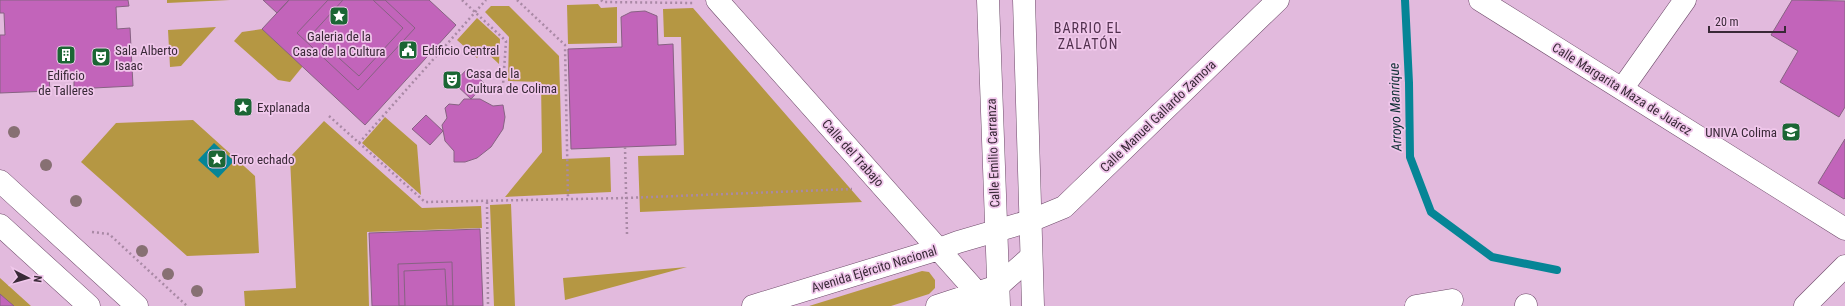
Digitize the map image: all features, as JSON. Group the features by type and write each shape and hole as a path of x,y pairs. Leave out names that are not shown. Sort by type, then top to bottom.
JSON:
{"street":[{"name":"Calle del Trabajo","path":"717,0 940,250 991,298"},
{"name":"Calle Emilio Carranza","path":"988,0 995,231 991,298"},
{"path":"1024,0 1033,306"},
{"name":"Calle Manuel Gallardo Zamora","path":"995,231 1030,221 1064,207 1278,0"},
{"name":"Calle Margarita Maza de Juárez","path":"1480,0 1845,229"},
{"path":"1622,89 1685,0"},
{"path":"0,181 137,306"},
{"path":"0,225 89,306"},
{"name":"Avenida Ejército Nacional","path":"753,306 940,250 995,231"},
{"path":"937,306 991,298 1031,257"},
{"path":"1805,306 1845,266"},
{"path":"1416,306 1452,300"}],"path":[{"path":"462,0 506,41 504,85"},
{"path":"359,143 486,0"},
{"path":"517,0 565,45 568,199"},
{"path":"601,0 603,2 695,3"},
{"path":"329,116 425,202 626,198 858,189"},
{"path":"625,147 627,234"},
{"path":"487,202 488,306"}],"shaded area":[{"path":"167,0 230,0 167,3"},
{"path":"598,4 601,8 617,7 617,43 568,44 567,5"},
{"path":"491,6 509,6 559,56 562,159 610,157 611,192 505,197 542,152 541,82 508,81 509,37 485,12"},
{"path":"693,8 863,202 640,212 638,156 684,155 681,37 664,37 663,9"},
{"path":"477,18 500,39 499,64 484,50 477,58 457,40"},
{"path":"216,27 181,66 170,67 168,30"},
{"path":"262,29 303,66 290,82 278,80 234,41 242,32"},
{"path":"385,117 417,145 421,195 362,143"},
{"path":"193,120 255,176 259,253 187,256 81,162 116,123"},
{"path":"324,121 422,208 481,206 482,228 367,232 369,306 245,306 244,291 296,288 290,157"},
{"path":"511,204 515,306 494,306 490,205"},
{"path":"687,267 565,300 563,278"},
{"path":"922,271 929,272 935,280 935,288 929,294 891,306 809,306"},
{"path":"0,278 31,306 0,306"}],"water":[{"path":"214,143 234,161 218,178 198,160"}],"building":[{"name":"Edificio de Talleres","path":"0,0 128,0 129,6 116,7 117,29 130,28 133,86 74,89 74,76 49,77 50,91 0,93 0,35 5,35 4,13 0,13"},
{"path":"263,0 289,0 277,13"},
{"name":"Edificio Central","path":"289,0 343,0 312,34 359,76 403,28 373,0 429,0 456,25 365,125 262,29"},
{"path":"328,0 385,0 415,28 358,90 297,33"},
{"path":"1792,0 1845,1 1845,107 1839,117 1780,82 1798,51 1771,35"},
{"path":"645,11 657,16 658,45 673,44 676,145 571,149 568,49 622,47 621,17 631,12"},
{"path":"468,68 485,84 471,99 454,83"},
{"path":"464,99 480,99 493,106 503,105 505,117 503,129 491,147 477,158 465,162 454,162 454,151 445,141 442,125 447,118 445,108 449,104 459,105"},
{"path":"426,115 443,131 430,145 412,129"},
{"path":"1845,139 1845,198 1844,199 1818,183"},
{"path":"480,229 483,306 447,306 445,269 404,271 405,306 372,306 369,233"},
{"path":"452,262 453,306 399,306 398,264"},
{"path":"0,294 14,306 0,306"}],"waterway":[{"name":"Arroyo Manrique","path":"1405,0 1409,83 1410,157 1431,212 1492,257 1557,270"}],"place":[{"name":"Galeria de la Casa de la Cultura","path":"339,16"},
{"name":"Edificio Central","path":"408,50"},
{"name":"Edificio de Talleres","path":"66,55"},
{"name":"Sala Alberto Isaac","path":"101,57"},
{"name":"Casa de la Cultura de Colima","path":"452,80"},
{"name":"Explanada","path":"243,107"},
{"name":"UNIVA Colima","path":"1791,132"},
{"name":"Toro echado","path":"217,159"}],"district":[{"name":"BARRIO EL ZALATÓN","path":"1088,36"}]}
